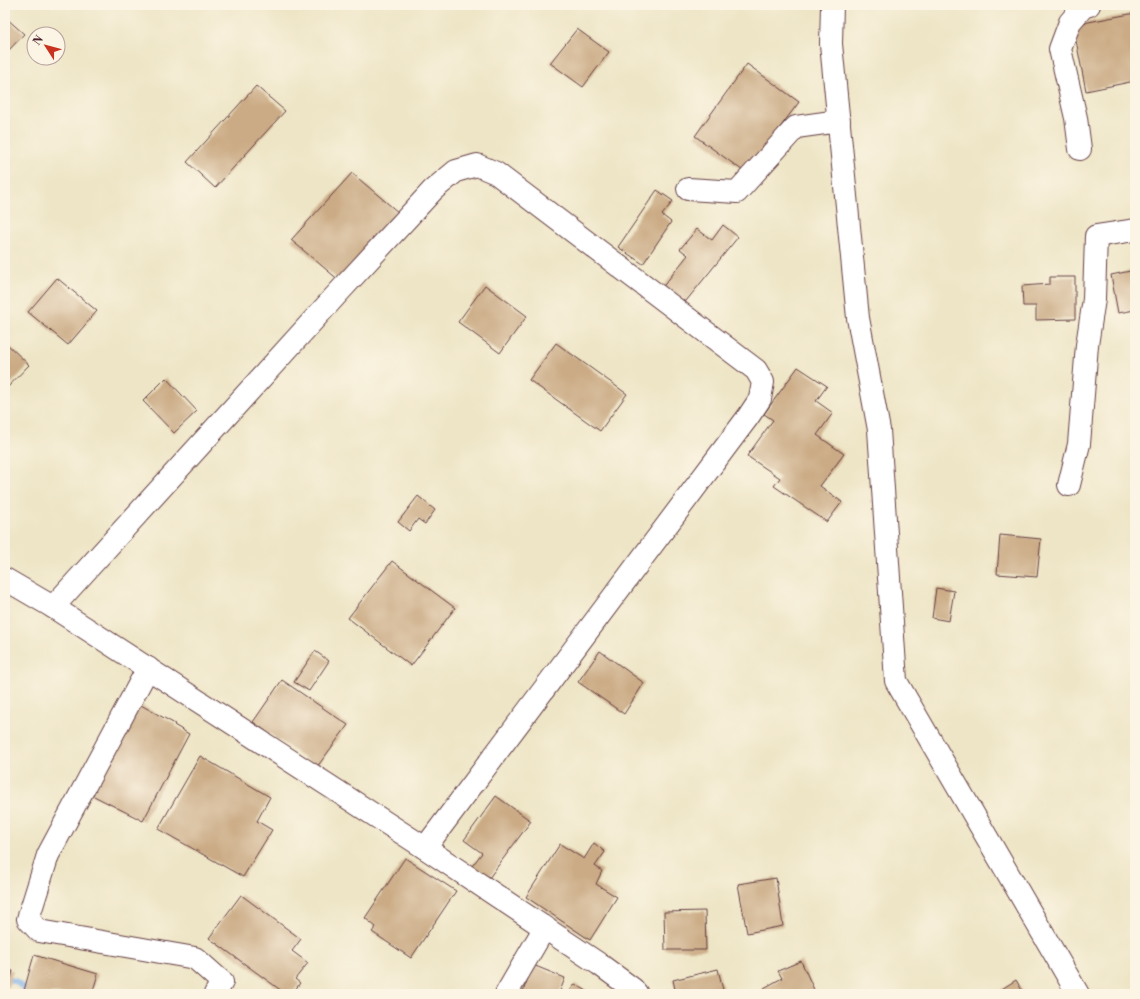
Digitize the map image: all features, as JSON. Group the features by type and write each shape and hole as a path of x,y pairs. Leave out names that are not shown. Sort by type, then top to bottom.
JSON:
{"street":[{"path":"832,5 831,44 858,318 879,430 896,681 1078,994"},
{"path":"1080,149 1076,118 1060,49 1070,22 1083,7 1089,5"},
{"path":"688,189 737,192 796,127 839,121"},
{"path":"53,607 433,190 456,171 477,165 496,173 756,370 762,382 760,399 748,417 425,848"},
{"path":"1069,486 1079,444 1087,345 1094,299 1096,236 1135,230"},
{"path":"5,579 53,607 425,848 599,964 637,994"},
{"path":"148,668 48,855 28,919 39,931 195,958 222,982 215,994"},
{"path":"506,994 545,927"}],"building":[{"path":"1135,13 1135,81 1086,91 1073,25"},
{"path":"5,17 24,34 9,50 5,47"},
{"path":"577,29 609,52 583,87 550,63"},
{"path":"747,64 799,102 746,173 695,136"},
{"path":"256,86 285,111 215,188 187,162"},
{"path":"352,173 399,213 340,281 291,240"},
{"path":"657,190 673,201 662,215 671,222 643,264 618,247"},
{"path":"723,225 738,237 682,306 661,289 688,255 680,249 697,229 712,240"},
{"path":"1135,270 1135,310 1118,313 1111,275"},
{"path":"1050,277 1075,277 1075,319 1036,320 1036,306 1023,306 1022,286 1050,284"},
{"path":"57,278 97,311 68,345 28,312"},
{"path":"485,285 527,316 500,353 458,322"},
{"path":"5,342 29,365 5,390"},
{"path":"556,343 627,394 600,431 529,380"},
{"path":"798,367 827,386 816,401 833,413 817,435 844,454 820,486 842,502 827,522 774,486 780,478 747,456 773,420 764,414"},
{"path":"166,378 197,411 174,433 143,401"},
{"path":"418,496 435,510 425,524 418,519 409,531 398,522"},
{"path":"1000,535 1041,539 1037,577 997,574"},
{"path":"392,561 455,608 411,666 348,618"},
{"path":"936,588 954,591 949,621 932,618"},
{"path":"315,651 329,661 309,691 294,682"},
{"path":"600,651 644,683 624,714 578,682"},
{"path":"282,680 348,725 317,767 253,722"},
{"path":"139,704 175,724 174,725 189,734 143,821 92,795"},
{"path":"200,756 270,797 257,821 272,830 243,877 158,829"},
{"path":"496,796 531,821 489,878 472,866 482,853 464,840"},
{"path":"594,843 605,852 595,866 602,871 596,884 617,897 590,940 526,897 560,844 584,859"},
{"path":"405,858 456,891 411,958 372,932 376,927 365,918"},
{"path":"776,878 783,926 747,933 738,884"},
{"path":"241,895 301,939 292,951 308,963 295,979 300,983 292,994 286,994 209,938"},
{"path":"705,911 706,950 665,950 664,912"},
{"path":"34,955 98,974 92,994 23,994"},
{"path":"801,961 816,994 766,994 764,988 782,978 778,971"},
{"path":"533,965 565,978 559,994 522,994"},
{"path":"5,969 13,971 6,994 5,994"},
{"path":"718,969 724,994 676,994 673,980"},
{"path":"1016,980 1024,994 994,994"},
{"path":"575,984 592,994 568,994"}],"waterway":[{"path":"5,979 15,981 31,994"}]}
